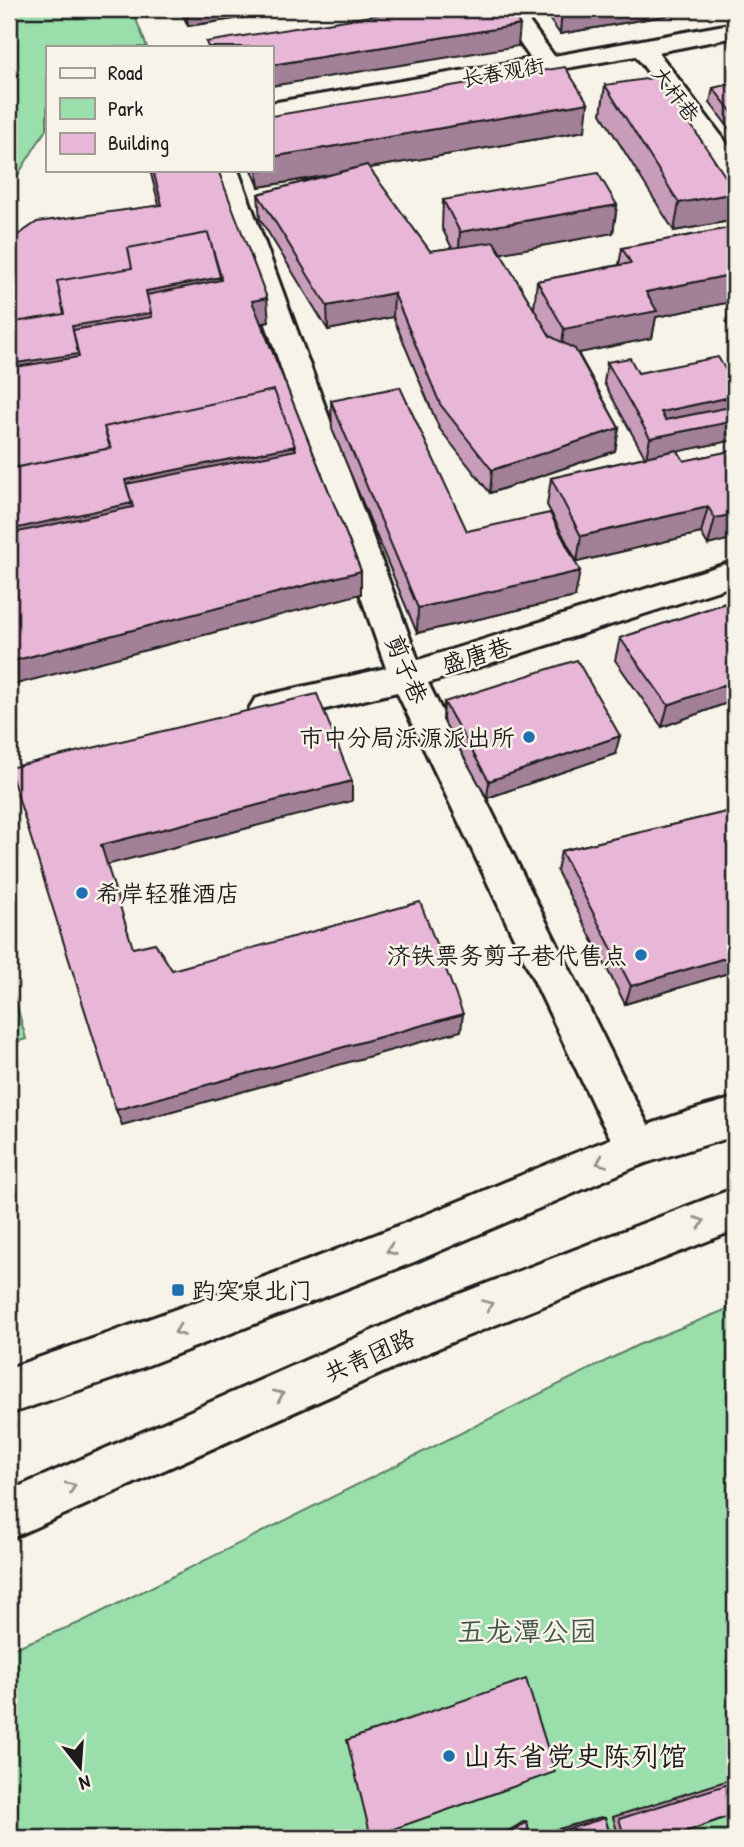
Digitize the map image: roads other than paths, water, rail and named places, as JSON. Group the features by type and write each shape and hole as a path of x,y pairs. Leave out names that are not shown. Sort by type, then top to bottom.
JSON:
{"street":[{"path":"508,9 547,64"},
{"name":"长春观街","path":"273,111 735,30"},
{"name":"大杆巷","path":"642,48 735,172"},
{"name":"剪子巷","path":"226,172 408,676 615,1105 638,1146"},
{"name":"盛唐巷","path":"235,716 408,676 735,573"},
{"path":"9,1391 115,1356 414,1241 638,1146 735,1118"},
{"name":"共青团路","path":"9,1515 442,1323 735,1209"}],"place":[{"name":"市中分局泺源派出所","path":"529,737"},
{"name":"希岸轻雅酒店","path":"82,893"},
{"name":"济铁票务剪子巷代售点","path":"641,955"},
{"name":"趵突泉北门","path":"178,1290"},
{"name":"山东省党史陈列馆","path":"449,1756"}],"park label":[{"name":"五龙潭公园","path":"527,1631"}]}
